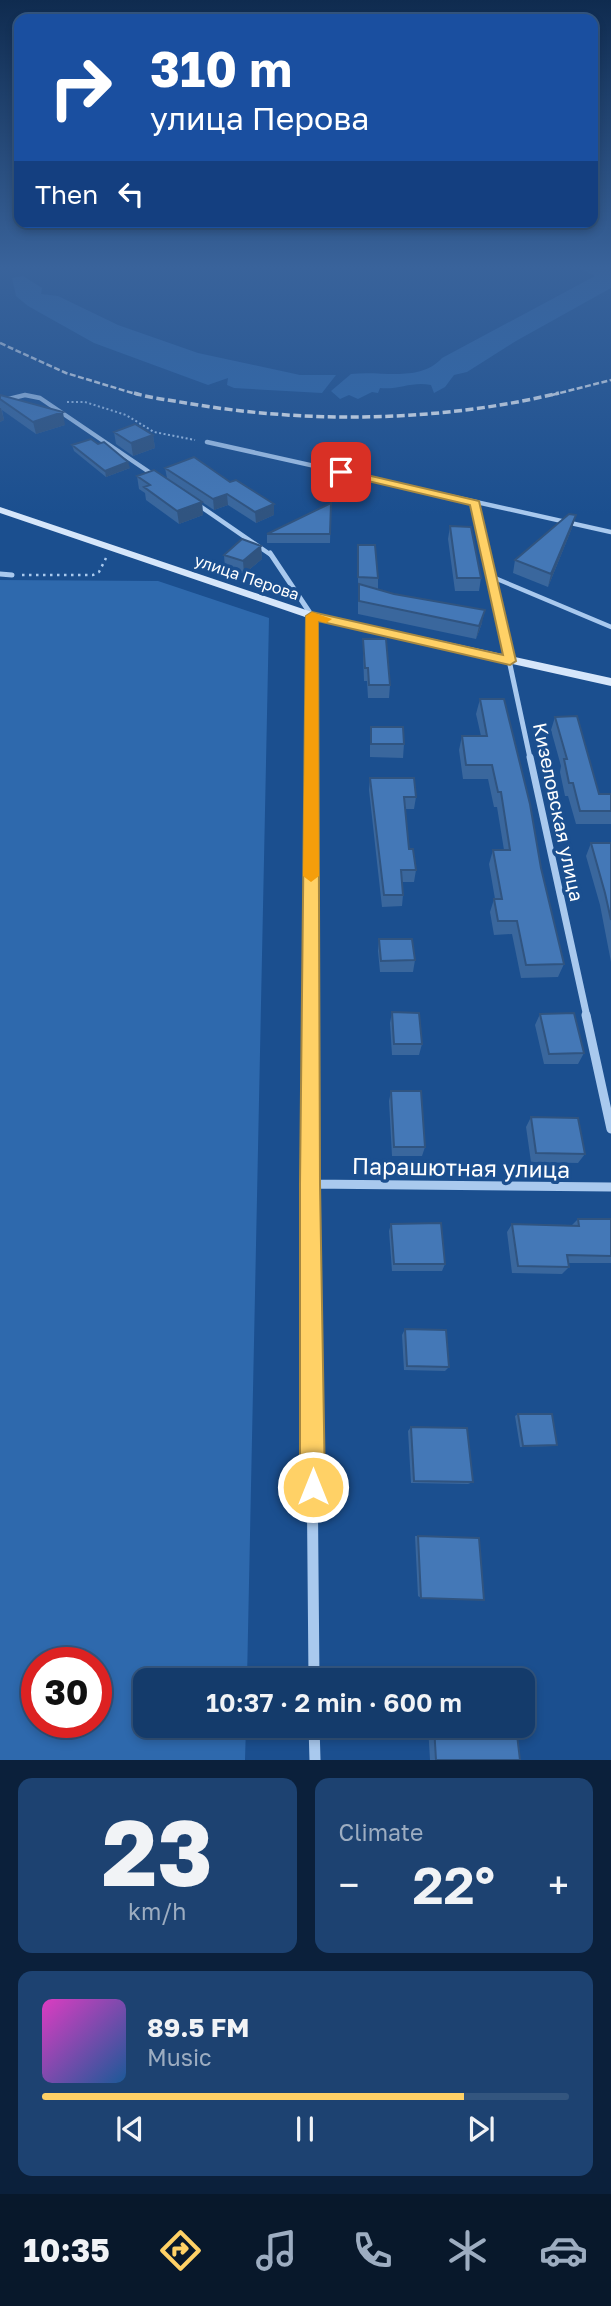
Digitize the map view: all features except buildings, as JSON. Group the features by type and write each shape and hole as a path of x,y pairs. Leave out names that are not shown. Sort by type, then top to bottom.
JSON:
{"main road":[{"name":"улица Перова","path":"0,510 312,616 611,682"}],"street":[{"path":"0,401 25,395 40,398 160,480"},
{"path":"207,442 611,531"},
{"path":"194,502 270,553 312,616 310,1184 314,1668"},
{"name":"Кизеловская улица","path":"475,503 611,1129"},
{"path":"0,574 12,575"},
{"name":"Парашютная улица","path":"310,1184 611,1187"},
{"path":"314,1738 315,1760"}],"lane":[{"path":"490,576 611,627"}],"path":[{"path":"47,403 85,402 127,415 155,432 174,438 207,442"},
{"path":"12,575 93,575 99,572 106,557"}],"shaded area":[{"path":"113,350 190,350 300,375 336,375 322,393 234,388 227,385 228,378 208,385"},
{"path":"457,350 502,350 467,372 454,375 445,387 434,393 431,385 424,384 380,388 378,393 372,392 358,399 349,395 340,399 331,391 351,374 412,373 433,366"},
{"path":"0,580 158,581 269,618 247,1668 133,1668 133,1738 246,1738 245,1760 0,1760"}],"railway":[{"path":"16,350 66,373 139,395"},
{"path":"552,395 611,380"},
{"path":"134,393 232,410 326,417 373,417 468,410 559,393"}],"slow traffic":[{"path":"311,876 312,616 326,619"}],"route":[{"path":"313,1487 310,1184 312,616 510,661 475,503 341,472"}]}
